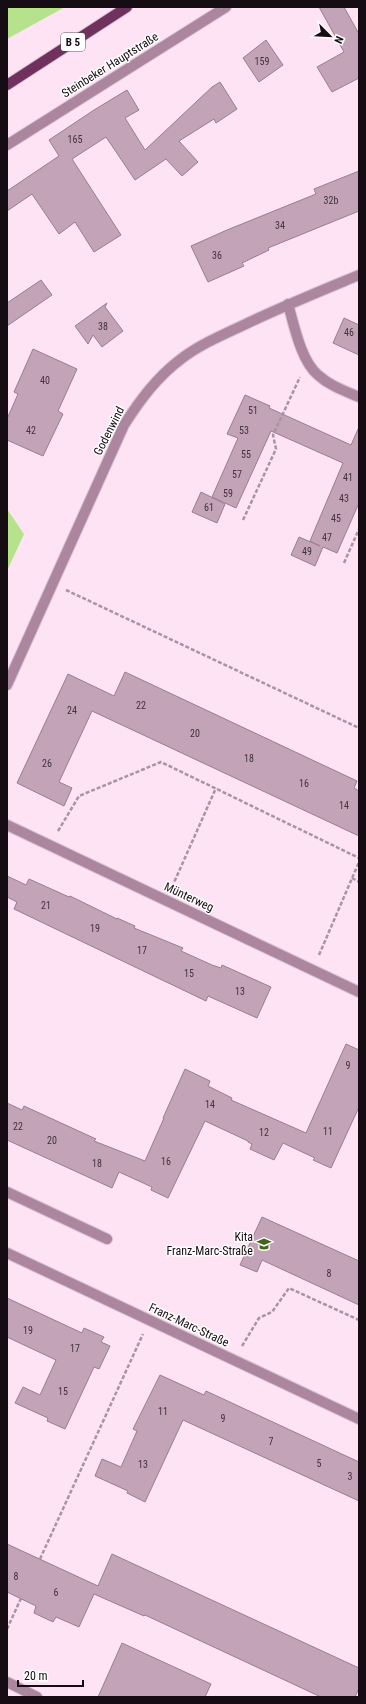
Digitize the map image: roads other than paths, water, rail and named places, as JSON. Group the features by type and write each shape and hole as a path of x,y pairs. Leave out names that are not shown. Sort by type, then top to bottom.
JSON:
{"main road":[{"name":"B 5","path":"7,85 127,7"},
{"path":"7,80 19,77"}],"street":[{"name":"Steinbeker Hauptstraße","path":"7,145 226,7"},
{"name":"Godenwind","path":"7,685 54,584 124,425 136,406 156,381 181,359 216,338 288,304 359,275"},
{"path":"288,304 307,360 317,374 333,386 359,397"},
{"name":"Münterweg","path":"7,825 359,992"},
{"path":"7,1192 107,1239"},
{"name":"Franz-Marc-Straße","path":"7,1253 359,1419"},
{"path":"7,1682 37,1697"}],"place":[{"name":"Kita Franz-Marc-Straße","path":"264,1244"}]}
